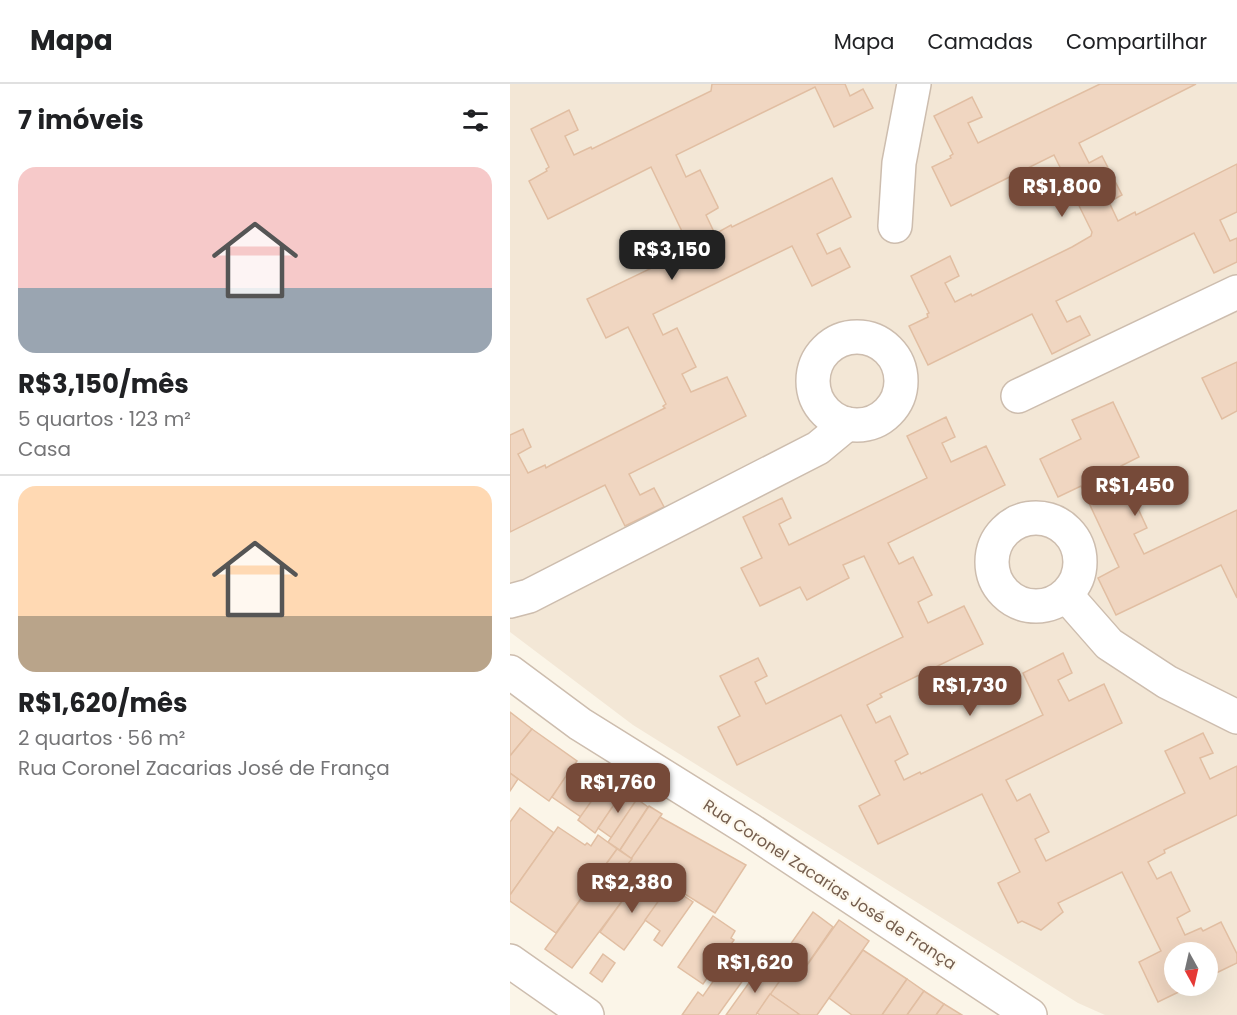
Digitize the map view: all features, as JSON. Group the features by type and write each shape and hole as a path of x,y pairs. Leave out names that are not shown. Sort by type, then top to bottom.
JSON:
{"street":[{"path":"895,226 899,163 914,84"},
{"path":"1018,396 1237,292"},
{"path":"510,601 529,597 818,448 847,424"},
{"path":"1066,595 1109,644 1167,681 1237,717"},
{"name":"Rua Coronel Zacarias José de França","path":"510,672 580,724 750,830 1030,1015"},
{"path":"510,961 587,1015"}],"shaded area":[{"path":"510,84 1237,84 1237,1015 1105,1015 1078,1003 633,725 510,632"}],"building":[{"path":"712,84 845,84 850,96 863,89 873,108 834,127 815,87 676,155 686,177 700,170 718,207 706,215 715,234 832,178 851,217 817,234 827,254 840,248 850,267 812,286 792,246 653,314 663,335 677,328 696,367 682,374 691,392 727,377 746,416 629,474 640,495 654,488 664,507 625,526 605,485 510,532 510,435 523,429 531,447 518,454 528,473 545,465 546,468 665,408 663,406 666,404 628,327 606,338 587,299 689,250 651,167 548,219 529,181 547,171 549,167 531,129 569,110 578,130 565,136 574,155 591,147 592,149 711,91"},
{"path":"1100,84 1196,84 1079,143 1089,163 1102,156 1122,195 1109,202 1118,221 1135,212 1136,215 1237,164 1237,212 1220,220 1230,241 1237,238 1237,262 1214,273 1194,233 1056,301 1067,322 1080,316 1090,335 1052,354 1032,314 928,365 909,326 928,317 929,313 911,276 950,256 959,276 945,283 955,302 971,294 972,296 1072,247 1091,236 1092,232 1054,155 951,206 932,167 951,158 953,154 934,116 972,97 982,117 968,123 978,143"},
{"path":"1237,362 1237,411 1222,419 1202,378"},
{"path":"1113,402 1139,457 1106,477 1115,496 1129,489 1147,528 1134,534 1144,554 1237,510 1237,598 1221,565 1116,615 1098,578 1119,567 1081,486 1058,497 1040,459 1081,439 1072,420"},
{"path":"946,417 955,437 942,443 951,462 986,446 1005,485 888,543 899,564 913,557 932,595 918,602 928,623 964,606 983,644 880,694 882,697 867,705 876,723 890,716 908,754 895,761 904,780 1043,715 1023,673 1063,653 1072,673 1058,680 1069,701 1104,684 1122,723 1006,780 1017,801 1030,794 1049,832 1035,839 1046,861 1185,793 1165,751 1203,733 1213,753 1200,758 1210,779 1237,766 1237,815 1164,850 1165,853 1148,862 1157,879 1171,872 1190,911 1177,918 1185,935 1201,928 1203,931 1221,922 1237,954 1237,963 1218,972 1218,942 1164,942 1164,996 1170,996 1158,1002 1139,962 1161,951 1122,872 1058,903 1063,912 1041,930 1022,921 1018,923 998,883 1020,872 982,794 878,844 859,806 880,795 841,715 737,765 718,727 740,716 720,676 758,658 767,676 755,682 766,704 903,637 864,556 843,565 849,578 807,600 800,587 760,606 741,568 762,558 743,517 782,498 791,518 779,524 789,545 927,478 907,436"},
{"path":"510,712 532,729 510,756"},
{"path":"532,729 577,761 549,801 510,773 510,756"},
{"path":"574,764 604,784 581,817 552,797"},
{"path":"510,773 518,779 510,791"},
{"path":"607,779 624,790 595,833 578,820"},
{"path":"624,790 637,799 612,838 598,828"},
{"path":"637,799 648,807 620,850 608,842"},
{"path":"649,806 662,814 632,859 620,850"},
{"path":"520,808 554,833 510,895 510,822"},
{"path":"660,817 746,865 715,913 645,869 641,876 626,866"},
{"path":"558,827 585,845 587,843 591,846 598,835 617,849 556,933 510,901 510,895"},
{"path":"617,849 632,859 626,866 641,876 572,968 545,949","holes":["606,874 624,886 622,888 605,876"]},
{"path":"642,877 665,893 624,950 600,932 625,897 628,899"},
{"path":"669,886 693,902 662,946 654,940 660,931 645,920"},
{"path":"813,912 833,927 798,978 778,962"},
{"path":"713,916 735,931 731,938 734,940 703,984 678,967"},
{"path":"839,920 869,941 817,1015 800,1015 770,994 787,970 798,978"},
{"path":"739,944 759,958 718,1015 682,1015 698,992 703,996"},
{"path":"863,950 907,979 882,1015 852,1015 829,998"},
{"path":"603,954 615,963 602,982 590,973"},
{"path":"761,966 781,979 756,1015 726,1015"},
{"path":"907,979 924,991 907,1015 882,1015"},
{"path":"924,991 944,1004 936,1015 907,1015"},
{"path":"770,994 800,1015 760,1015 757,1013"},
{"path":"944,1004 962,1015 936,1015"}]}
